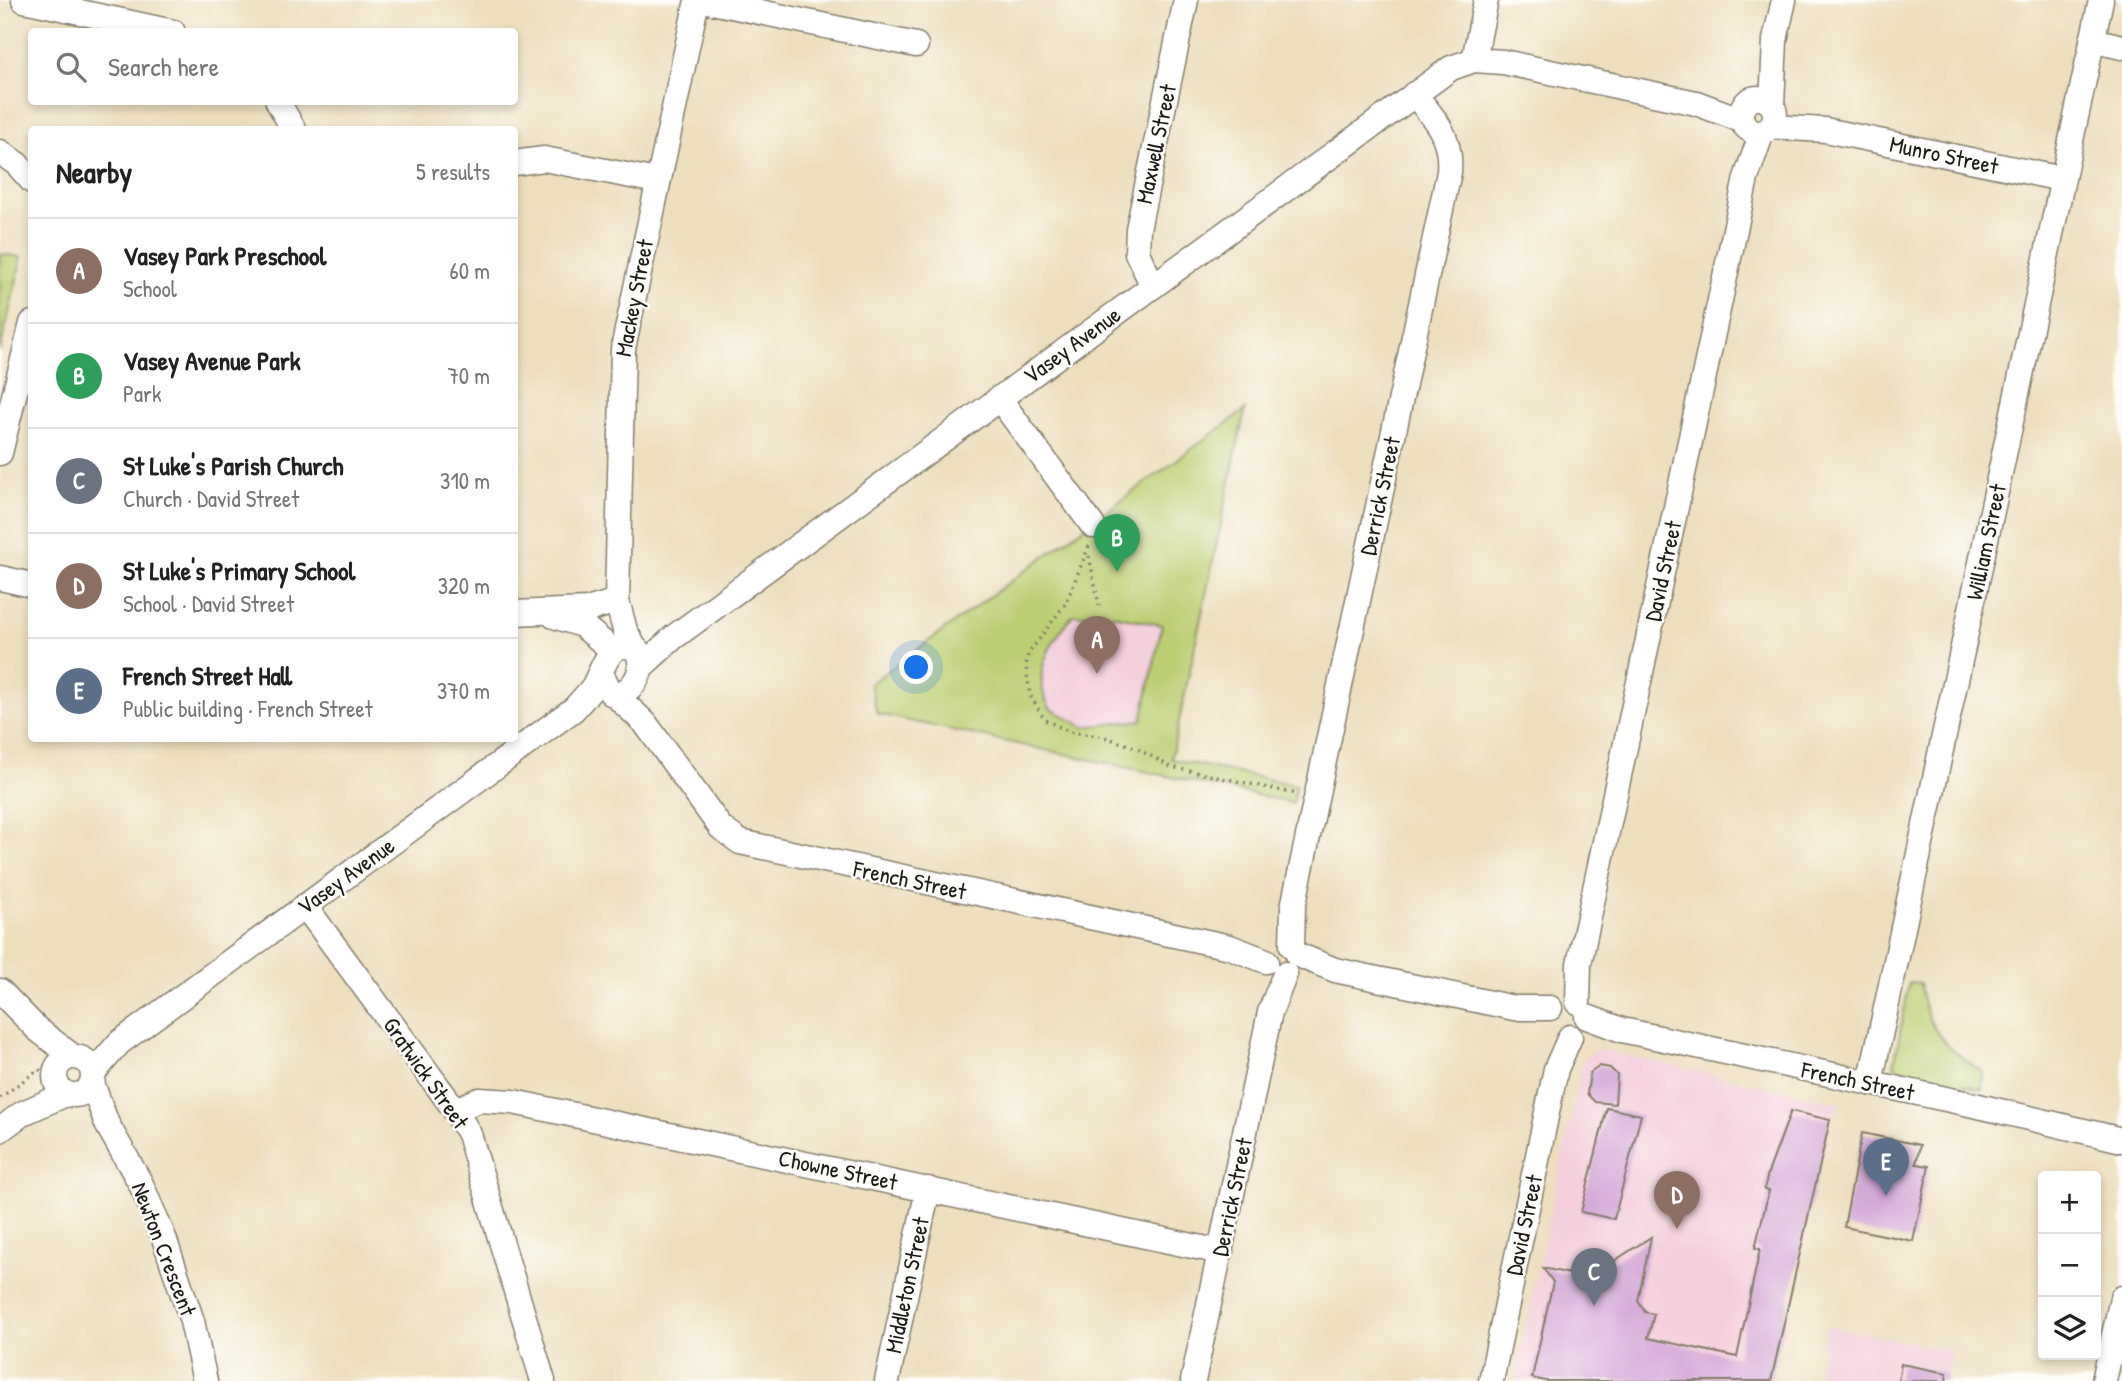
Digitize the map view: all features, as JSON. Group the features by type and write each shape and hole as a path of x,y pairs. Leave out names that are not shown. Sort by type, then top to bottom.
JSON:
{"street":[{"path":"24,0 154,28"},
{"name":"Mackey Street","path":"620,668 617,601 623,349 697,0"},
{"path":"703,0 916,45"},
{"name":"Maxwell Street","path":"1153,286 1137,253 1138,229 1186,0"},
{"path":"1474,60 1486,0"},
{"name":"David Street","path":"1491,1381 1784,0"},
{"name":"William Street","path":"1870,1083 2101,0"},
{"path":"2092,40 2122,47"},
{"name":"Vasey Avenue","path":"0,1130 574,709 620,668 674,637 951,437 999,398 1414,94 1451,68 1474,60"},
{"name":"Munro Street","path":"1474,60 1503,62 2063,180"},
{"name":"Derrick Street","path":"1193,1381 1449,172 1451,157 1446,135 1414,94"},
{"path":"280,105 292,126"},
{"path":"0,152 17,164 28,176"},
{"path":"518,162 544,159 657,181"},
{"path":"0,453 28,339"},
{"path":"999,398 1090,532"},
{"path":"0,578 28,584"},
{"path":"518,613 587,610 617,601"},
{"path":"543,613 582,625 620,668"},
{"name":"French Street","path":"620,668 645,723 721,828 740,842 1870,1083 2122,1140"},
{"name":"Gratwick Street","path":"305,906 455,1110 475,1150 543,1381"},
{"name":"Newton Crescent","path":"0,991 37,1029 74,1076 107,1124 141,1184 164,1238 192,1321 205,1381"},
{"name":"Chowne Street","path":"455,1110 479,1100 513,1102 1221,1252"},
{"name":"French Street","path":"2093,1133 2122,1152"},
{"name":"Middleton Street","path":"887,1381 928,1189"},
{"path":"2104,1381 2122,1298"}],"path":[{"path":"1090,532 1089,554 1100,610"},
{"path":"1089,554 1062,610 1028,654 1030,695 1045,720 1070,732 1105,737 1134,747 1171,767 1316,797"}],"shaded area":[{"path":"1072,615 1113,615 1163,625 1142,721 1084,727 1050,708 1042,686 1045,653"},
{"path":"1598,1049 1839,1103 1830,1120 1771,1381 1514,1381 1583,1060"},
{"path":"1826,1326 1951,1351 1945,1381 1816,1381"}],"green space":[{"path":"0,254 22,257 0,351"},
{"path":"1245,410 1171,759 1296,785 1293,803 877,714 870,684","holes":["1073,615 1113,615 1162,625 1142,720 1084,727 1050,708 1042,682 1045,658"]},
{"path":"1909,982 1920,983 1927,1013 1940,1036 1958,1054 1983,1072 1982,1089 1900,1073 1894,1065"}],"building":[{"path":"1600,1066 1610,1068 1617,1075 1615,1104 1595,1102 1587,1094 1590,1073"},
{"path":"1607,1108 1641,1115 1614,1219 1581,1212"},
{"path":"1791,1111 1830,1120 1771,1381 1545,1381 1532,1378 1553,1282 1543,1268 1588,1278 1651,1237 1638,1301 1645,1312 1654,1314 1648,1338 1737,1357 1760,1249 1755,1248 1769,1191 1764,1190"},
{"path":"1862,1133 1920,1145 1916,1164 1929,1166 1913,1241 1844,1227"},
{"path":"1901,1364 1947,1373 1946,1381 1898,1381"}],"place":[{"name":"Vasey Avenue Park","path":"1117,572"},
{"name":"Vasey Park Preschool","path":"1097,674"},
{"name":"French Street Hall","path":"1886,1196"},
{"name":"St Luke's Primary School","path":"1677,1229"},
{"name":"St Luke's Parish Church","path":"1594,1306"}]}
